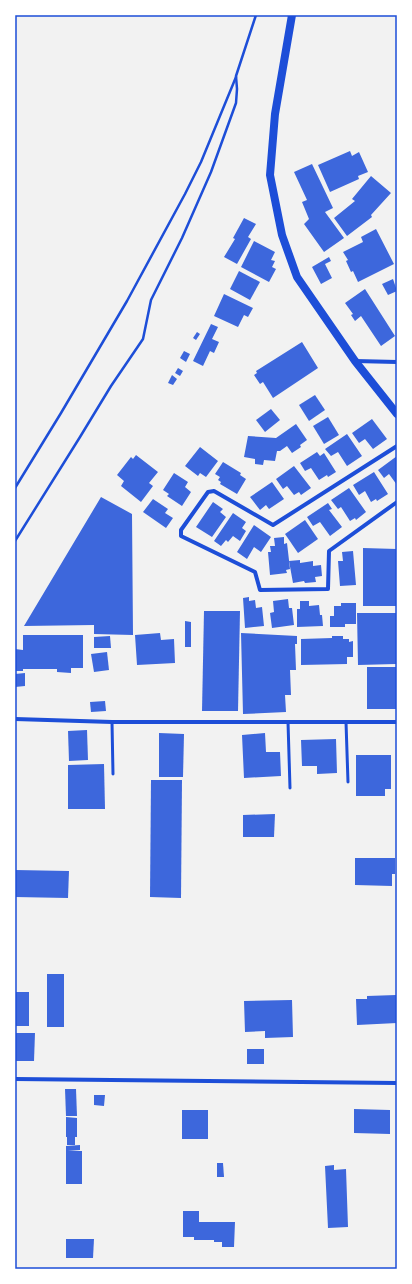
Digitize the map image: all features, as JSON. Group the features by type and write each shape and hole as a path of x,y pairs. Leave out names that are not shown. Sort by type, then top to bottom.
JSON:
{"main road":[{"path":"292,15 275,114 270,176 282,235 297,277 355,361 397,414"}],"street":[{"path":"355,361 397,362"},
{"path":"397,446 273,525 214,491 208,492 181,530 181,536 255,572 260,590 328,589 329,551 397,502"},
{"path":"15,719 112,722 397,722"},
{"path":"15,1079 397,1084"}],"lane":[{"path":"112,722 113,774"},
{"path":"288,722 290,788"},
{"path":"346,722 348,782"}],"path":[{"path":"15,488 127,301 185,194 201,162 236,76 256,15"},
{"path":"15,540 111,386 143,339 151,300 182,238 211,172 236,103 236,76"}],"building":[{"path":"350,151 352,156 359,152 368,172 358,176 359,179 330,192 318,165"},
{"path":"312,164 333,208 325,212 344,238 324,252 304,224 309,219 302,202 307,200 294,172"},
{"path":"371,176 391,193 371,215 372,217 347,236 334,218 355,201 352,199"},
{"path":"244,218 256,224 248,237 251,239 237,264 224,257 235,239 233,238"},
{"path":"376,229 394,264 358,282 353,271 351,272 346,261 348,260 343,252 363,242 361,237"},
{"path":"254,241 275,252 271,260 275,261 272,267 276,269 269,282 241,267"},
{"path":"329,257 331,261 325,264 332,278 321,284 312,267"},
{"path":"239,271 260,282 250,300 230,289"},
{"path":"393,279 397,291 388,295 382,284"},
{"path":"365,289 395,336 381,346 361,316 355,321 351,315 353,314 345,303"},
{"path":"224,294 253,308 248,317 244,315 238,327 214,316"},
{"path":"211,324 218,327 212,339 219,342 214,353 210,351 203,366 193,361"},
{"path":"197,332 200,334 196,340 193,338"},
{"path":"302,342 318,368 273,398 263,382 260,384 254,375 257,373 256,371"},
{"path":"184,351 190,354 186,362 180,358"},
{"path":"178,368 183,371 180,376 175,373"},
{"path":"172,375 177,379 173,385 168,383"},
{"path":"315,395 325,410 309,421 299,405"},
{"path":"271,409 280,420 265,432 256,420"},
{"path":"328,417 339,435 324,444 313,426"},
{"path":"372,419 387,439 373,449 365,439 359,443 352,433"},
{"path":"296,424 307,440 300,445 301,447 292,453 287,446 280,451 277,451 275,461 264,460 263,465 255,464 255,459 244,457 248,436 276,438"},
{"path":"347,434 362,456 347,466 338,452 331,456 325,449"},
{"path":"200,447 218,461 206,477 200,473 198,476 185,466"},
{"path":"317,452 320,456 324,453 336,472 319,480 311,468 305,471 300,463"},
{"path":"136,455 158,472 149,483 153,486 141,502 121,486 124,481 117,475 131,457 133,459"},
{"path":"397,456 397,485 389,474 384,478 378,470"},
{"path":"223,462 241,473 240,475 246,479 237,494 220,484 221,482 218,480 220,477 215,474"},
{"path":"294,466 311,488 301,495 299,492 294,495 287,486 283,489 276,479"},
{"path":"374,472 388,494 377,501 376,499 371,502 365,491 359,495 353,485"},
{"path":"174,473 188,482 185,487 191,492 182,506 167,496 169,494 163,490"},
{"path":"272,482 284,499 269,509 266,505 260,510 250,497"},
{"path":"349,488 366,512 356,520 355,518 350,521 341,507 338,509 331,500"},
{"path":"101,497 132,514 133,635 94,634 94,625 24,626"},
{"path":"153,499 168,509 165,513 173,518 166,528 143,512"},
{"path":"213,502 223,509 220,512 226,517 212,537 196,527"},
{"path":"328,503 332,509 329,510 342,527 330,536 320,522 313,526 307,517"},
{"path":"233,513 246,522 242,528 246,531 240,541 233,536 228,542 226,540 221,546 214,541"},
{"path":"305,520 318,539 298,553 285,534"},
{"path":"254,525 271,537 261,552 254,547 247,559 237,552"},
{"path":"284,537 284,544 287,543 290,569 286,570 287,573 270,575 268,552 271,552 270,546 275,546 274,538"},
{"path":"363,548 397,549 397,606 363,606"},
{"path":"353,551 356,585 340,586 338,561 343,561 342,552"},
{"path":"300,560 300,563 313,561 313,566 321,565 322,576 315,577 316,582 305,583 304,581 293,583 289,561"},
{"path":"249,597 249,601 255,600 256,608 262,607 264,626 245,628 243,598"},
{"path":"288,599 289,608 292,608 294,625 272,628 270,613 274,612 273,601"},
{"path":"300,601 309,601 309,606 319,605 323,626 297,627 297,609 300,609"},
{"path":"341,603 356,603 356,624 345,624 345,627 330,627 330,616 334,616 334,606 341,606"},
{"path":"204,611 240,611 238,711 202,711"},
{"path":"357,613 397,613 396,664 358,665"},
{"path":"185,621 191,622 191,647 185,647"},
{"path":"160,633 161,640 174,639 175,663 137,665 135,635"},
{"path":"241,633 297,636 297,644 295,644 296,670 290,670 291,695 285,695 286,712 243,714"},
{"path":"23,635 83,635 83,668 71,668 71,673 57,672 57,669 23,669 23,671 15,671 15,649 23,650"},
{"path":"110,636 111,648 94,648 94,637"},
{"path":"332,636 343,636 343,639 349,639 349,642 353,641 353,657 347,657 347,664 301,665 301,639 332,638"},
{"path":"107,652 109,670 94,672 91,654"},
{"path":"367,667 397,667 397,709 367,709"},
{"path":"25,673 25,686 15,687 15,674"},
{"path":"105,701 106,711 91,712 90,702"},
{"path":"87,730 88,760 69,761 68,731"},
{"path":"159,733 184,734 183,777 159,777"},
{"path":"265,733 266,752 280,752 281,776 244,778 242,735"},
{"path":"336,739 337,773 317,774 317,766 302,766 301,740"},
{"path":"356,755 391,755 391,789 385,789 385,796 356,796"},
{"path":"104,764 105,809 68,809 68,765"},
{"path":"151,780 182,780 181,898 150,897"},
{"path":"275,814 274,837 243,837 243,815"},
{"path":"355,858 395,858 395,874 392,874 392,886 355,885"},
{"path":"15,870 69,871 68,898 15,897"},
{"path":"47,974 64,974 64,1027 47,1027"},
{"path":"15,992 29,992 29,1026 15,1026"},
{"path":"396,995 397,1023 357,1025 356,999 367,999 367,996"},
{"path":"292,1000 293,1037 265,1038 265,1031 245,1032 244,1001"},
{"path":"15,1033 35,1033 34,1061 15,1061"},
{"path":"247,1049 264,1049 264,1064 247,1064"},
{"path":"65,1089 76,1089 77,1116 66,1116"},
{"path":"94,1095 105,1095 104,1106 94,1105"},
{"path":"354,1109 390,1110 390,1134 354,1133"},
{"path":"182,1110 208,1110 208,1139 182,1139"},
{"path":"66,1117 77,1118 77,1137 75,1137 75,1145 67,1145"},
{"path":"80,1145 80,1150 68,1151 82,1151 82,1184 66,1184 66,1146"},
{"path":"217,1163 223,1163 224,1177 217,1177"},
{"path":"334,1165 334,1170 346,1169 348,1227 328,1228 325,1166"},
{"path":"183,1211 199,1211 199,1222 235,1222 234,1247 222,1247 222,1242 214,1242 214,1240 194,1240 194,1237 183,1237"},
{"path":"66,1239 94,1239 93,1258 66,1258"}]}
